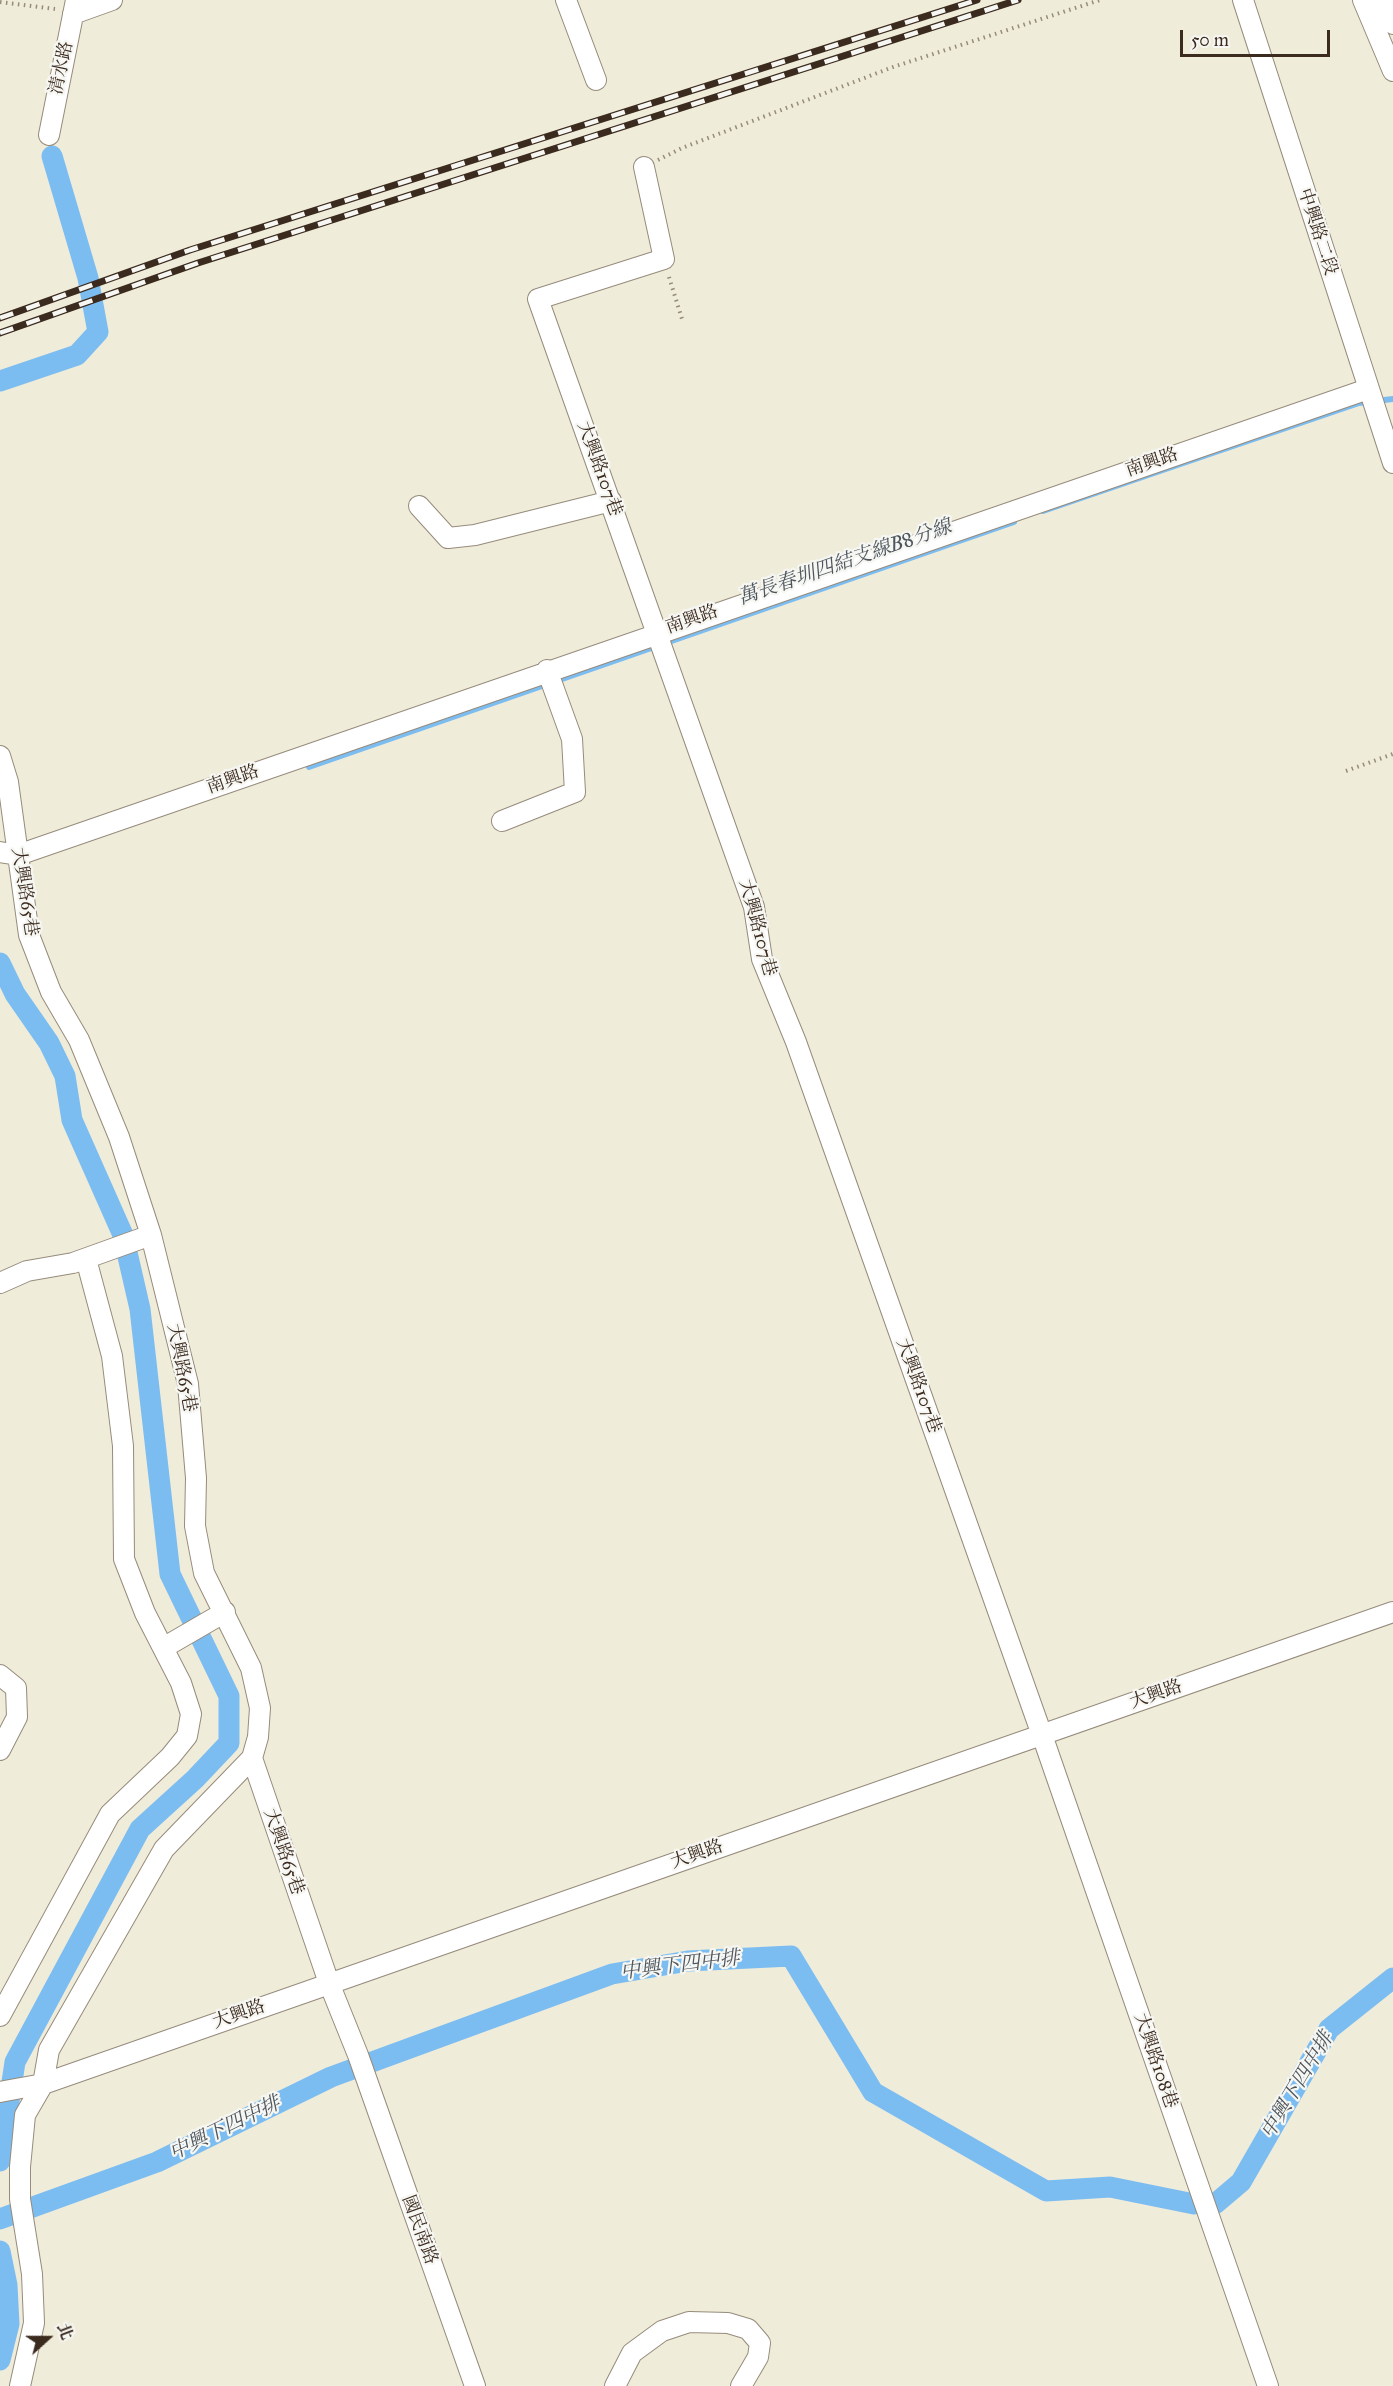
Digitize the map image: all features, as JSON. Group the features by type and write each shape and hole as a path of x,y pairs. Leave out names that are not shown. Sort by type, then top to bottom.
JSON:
{"street":[{"path":"75,7 112,0"},
{"path":"566,0 596,80"},
{"name":"中興路二段","path":"1243,0 1393,463"},
{"path":"1364,0 1393,71"},
{"path":"1382,0 1393,24"},
{"name":"清水路","path":"49,135 75,7"},
{"path":"644,167 664,259"},
{"name":"大興路107巷","path":"664,259 538,299 754,907 762,958 796,1042 1042,1735"},
{"name":"南興路","path":"9,854 1368,389"},
{"path":"419,506 448,538 475,535 611,501"},
{"path":"502,821 574,792 572,739 547,670"},
{"name":"大興路65巷","path":"0,756 8,782 9,854 29,935 51,992 80,1040 119,1137 145,1238 188,1384 196,1478 195,1527 204,1573 251,1668 260,1708 258,1737 252,1758 329,1983 361,2064"},
{"path":"0,1283 27,1271 92,1257 145,1238"},
{"path":"0,2016 110,1814 170,1757 188,1736 191,1714 189,1703 145,1613 124,1559 122,1434 112,1356 92,1257"},
{"path":"163,1648 225,1612"},
{"name":"大興路","path":"0,2092 43,2084 1393,1612"},
{"path":"0,1675 16,1688 17,1717 0,1750"},
{"name":"大興路108巷","path":"1042,1735 1268,2386"},
{"path":"20,2386 34,2323 32,2274 22,2222 20,2167 25,2115 43,2084 49,2050 164,1849 252,1758"},
{"name":"國民南路","path":"361,2064 475,2386"},
{"path":"615,2386 632,2353 662,2331 689,2322 728,2323 748,2329 760,2343 758,2357 741,2386"}],"path":[{"path":"644,167 681,148 893,67 1100,0"},
{"path":"0,2 75,7"},
{"path":"664,259 682,319"},
{"path":"1346,771 1393,754"}],"waterway":[{"path":"0,381 77,355 98,332 88,278 52,156"},
{"name":"萬長春圳四結支線B8分線","path":"1043,511 1359,403 1393,399"},
{"name":"萬長春圳四結支線B8分線","path":"309,767 1014,522"},
{"path":"0,963 15,994 49,1043 65,1076 72,1120 123,1235 140,1309 170,1574 229,1696 229,1743 195,1779 140,1829 15,2062 0,2161"},
{"name":"中興下四中排","path":"0,2219 157,2162 331,2077 612,1974 688,1961 791,1956 873,2092 1046,2191 1110,2187 1194,2204"},
{"name":"中興下四中排","path":"1215,2204 1241,2182 1329,2029 1393,1978"},
{"path":"0,2251 7,2285 9,2324 0,2360"}],"railway":[{"path":"0,318 190,250 977,0"},
{"path":"0,333 198,263 1018,0"}]}
